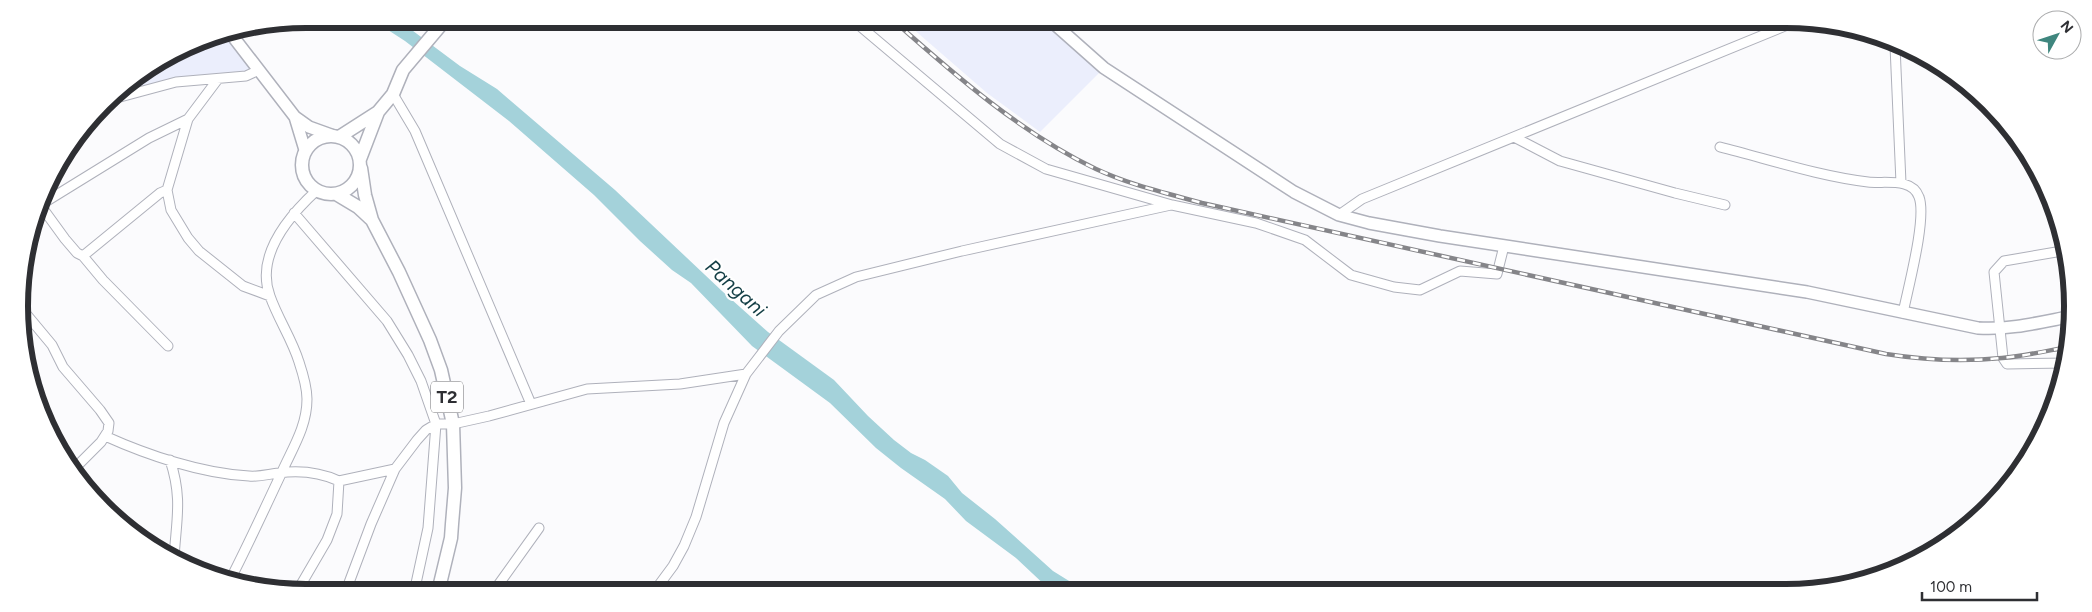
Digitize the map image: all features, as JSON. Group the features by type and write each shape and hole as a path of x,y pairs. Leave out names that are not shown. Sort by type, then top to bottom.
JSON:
{"highway":[{"path":"316,191 307,183 302,173 302,161 305,150 313,142 323,137 337,136 378,112 393,94 403,70 439,28"},
{"path":"338,195 354,185 358,177 360,163 378,112"},
{"name":"T2","path":"337,136 352,145 360,163 372,220 399,272 430,340 441,370 454,424 454,506 451,538 440,584"},
{"name":"T2","path":"316,191 326,195 338,195 358,207 372,220"}],"main road":[{"path":"1059,28 1104,68 1135,89 1294,192 1339,215 1369,223 1504,246 1807,292 1944,322 1999,329 2064,318"},
{"path":"233,37 295,117 309,127 337,136"},
{"path":"295,117 305,150"}],"street":[{"path":"862,28 1000,144 1046,169 1172,205 1256,223 1305,240 1351,275 1394,287 1420,290 1460,271 1498,274 1504,246"},
{"path":"1339,215 1362,199 1780,28"},
{"path":"1896,50 1902,183"},
{"path":"123,96 176,82 246,76 259,70"},
{"path":"218,79 188,119 167,190 171,210 188,238 199,251 243,286 270,296"},
{"path":"393,94 415,131 531,404"},
{"path":"48,200 149,138 188,119"},
{"path":"1514,137 1560,162 1725,205"},
{"path":"1720,147 1846,179 1902,183 1914,188 1920,198 1921,227 1903,313"},
{"path":"83,256 160,193 167,190"},
{"path":"233,575 259,525 281,472 302,432 307,399 303,376 295,347 270,296 267,285 269,260 280,232 294,213 316,191"},
{"path":"660,584 673,566 690,531 724,423 746,374 779,331 816,295 856,277 962,251 1172,205"},
{"path":"45,210 77,253 83,256 103,280 168,346"},
{"path":"294,213 387,322 417,372 436,424 428,528 416,584"},
{"path":"2058,363 2007,364 2003,358 1994,272 2004,261 2059,252"},
{"path":"28,316 52,345 63,367 109,423 106,436 77,466"},
{"path":"348,584 370,524 395,469 421,435 436,424 454,424 587,389 680,384 746,374"},
{"path":"106,436 141,452 228,474 257,476 281,472 318,472 339,481 395,469"},
{"path":"170,460 178,488 179,502 175,551"},
{"path":"301,584 327,540 337,514 339,481"},
{"path":"499,584 540,528"}],"shaded area":[{"path":"912,28 1051,28 1100,72 1040,132 987,93"},
{"path":"228,39 251,69 245,72 176,78 130,90 151,74 183,56"}],"water":[{"path":"385,28 409,28 460,66 497,89 615,190 768,332 834,380 894,440 948,476 962,493 995,519 1053,571 1074,584 1044,584 1016,558 966,521 945,499 876,448 830,403 752,346 691,283 672,270 594,195 509,121 405,41"}],"railway":[{"path":"902,28 965,83 1015,121 1068,155 1122,180 1162,192 1202,203 1886,354 1929,359 1973,360 2018,356 2061,348"}],"water label":[{"name":"Pangani","path":"736,288"}]}
